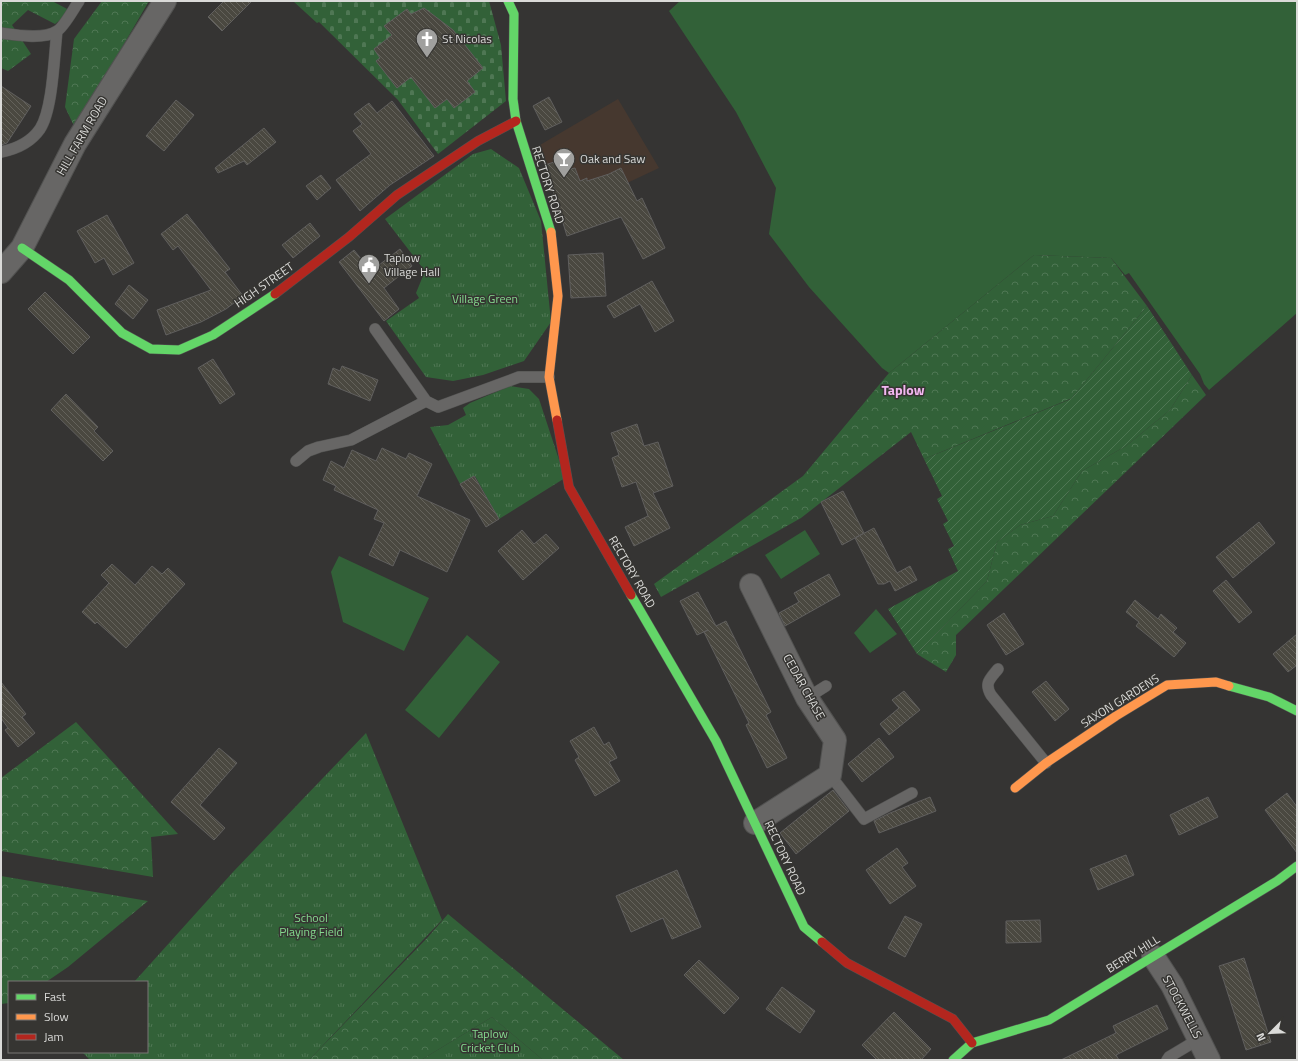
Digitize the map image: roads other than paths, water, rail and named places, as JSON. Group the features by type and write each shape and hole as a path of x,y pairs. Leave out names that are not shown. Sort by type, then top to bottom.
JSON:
{"street":[{"name":"HILL FARM ROAD","path":"1,272 22,248 75,144 165,1"},
{"name":"RECTORY ROAD","path":"508,1 514,14 513,99 516,121 528,164 550,226 558,296 549,377 569,487 716,741 804,927 847,962 953,1019 972,1043"},
{"name":"HIGH STREET","path":"22,248 69,280 122,333 150,349 180,350 213,335 291,283 349,237 397,195 478,141 516,121"},
{"name":"CEDAR CHASE","path":"751,585 807,698 835,740 830,776"},
{"name":"SAXON GARDENS","path":"1015,788 1046,763 1116,716 1167,685 1216,682 1268,697 1297,711"},
{"path":"755,823 830,776"},
{"name":"BERRY HILL","path":"972,1043 1049,1020 1277,881 1297,866"},
{"name":"STOCKWELLS","path":"1153,956 1172,985 1209,1060"},
{"path":"953,1060 972,1043"}],"lane":[{"path":"1,152 11,150 24,144 40,128 50,95 57,31 80,1"},
{"path":"1,32 14,35 40,36 57,31"},
{"path":"375,329 426,401 438,407 519,377 549,377"},
{"path":"296,461 308,452 319,447 351,440 426,401"},
{"path":"998,669 988,682 987,688 1046,763"},
{"path":"807,698 826,686"},
{"path":"830,776 864,819 912,793"},
{"path":"1167,1060 1169,1057 1199,1039"}],"place":[{"name":"St Nicolas","path":"427,58"},
{"name":"Oak and Saw","path":"564,178"},
{"name":"Taplow Village Hall","path":"369,284"}],"district":[{"name":"Taplow","path":"903,390"}],"park label":[{"name":"Village Green","path":"485,299"},
{"name":"School Playing Field","path":"311,925"},
{"name":"Taplow Cricket Club","path":"490,1041"}]}
